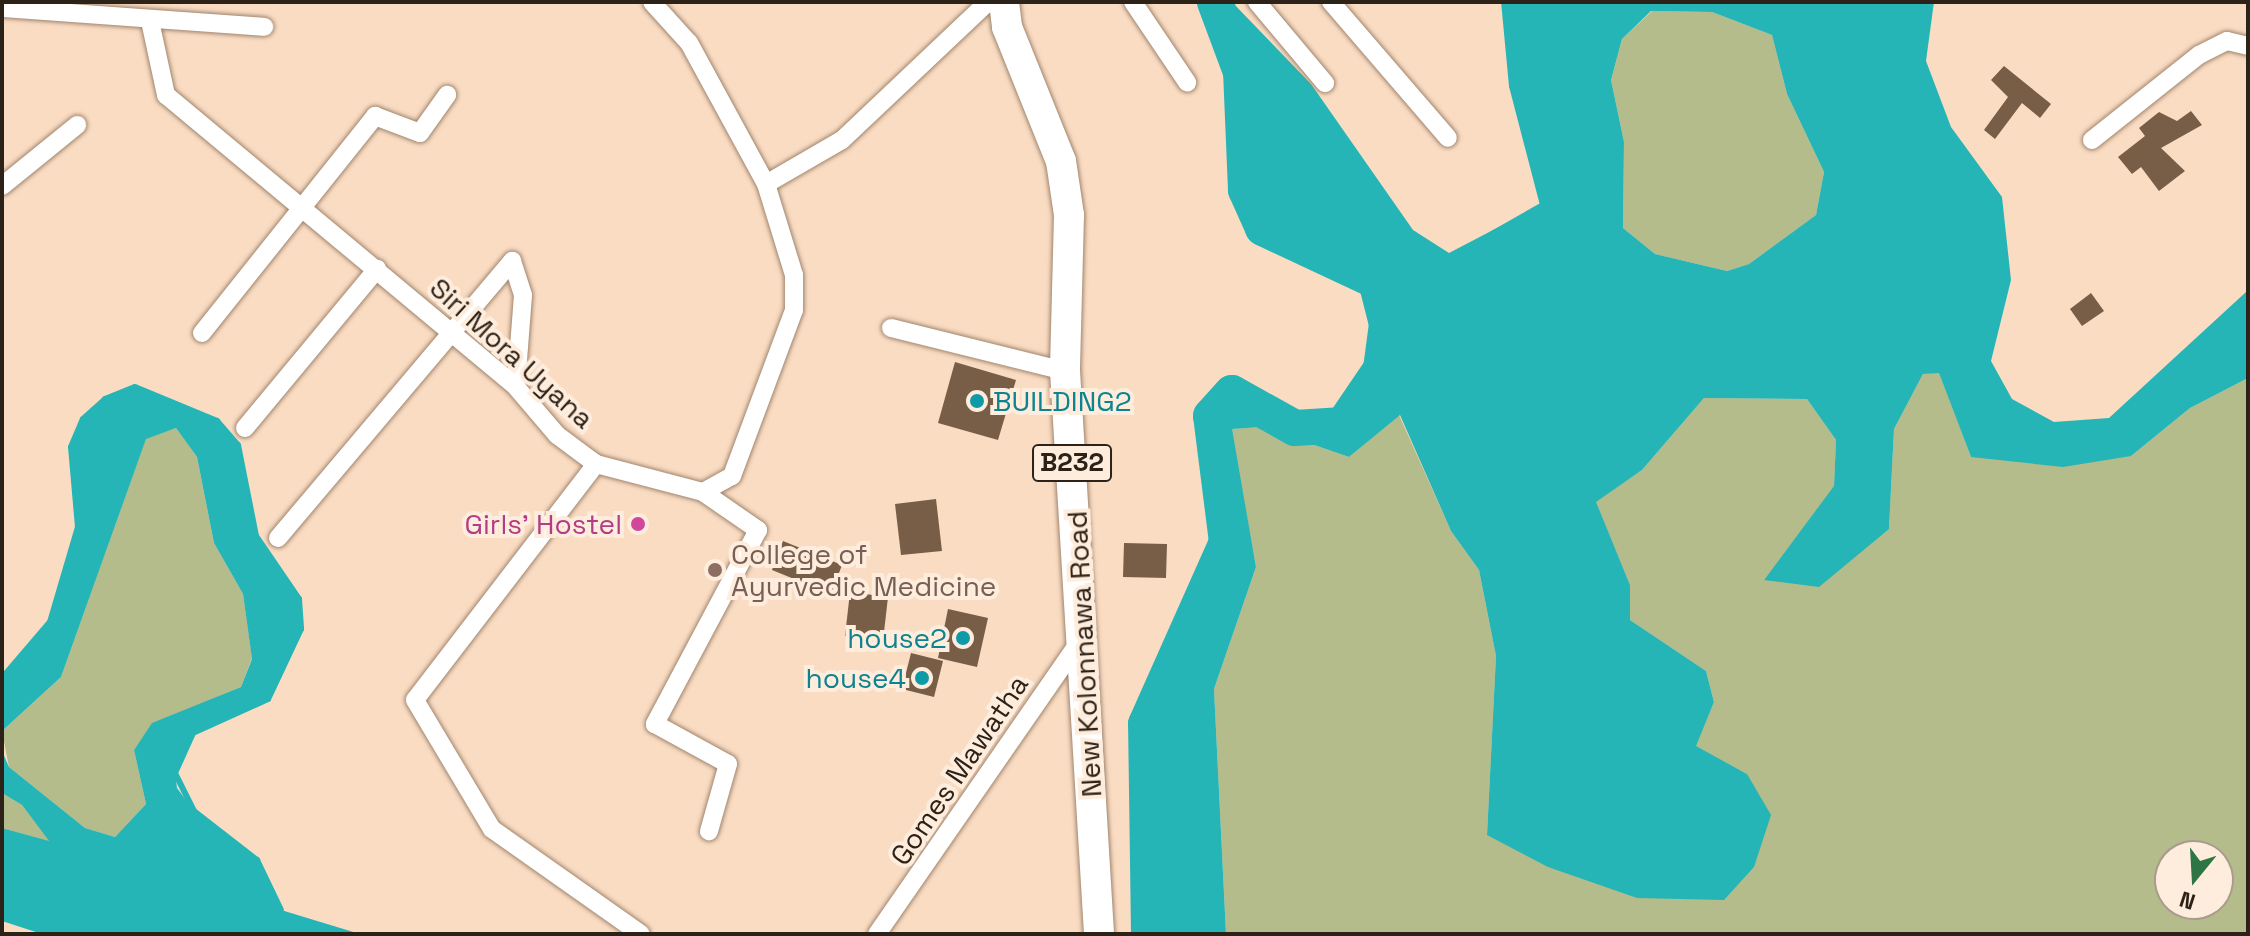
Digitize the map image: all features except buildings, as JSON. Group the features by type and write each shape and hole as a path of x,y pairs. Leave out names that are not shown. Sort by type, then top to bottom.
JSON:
{"main road":[{"name":"New Kolonnawa Road","path":"1004,2 1007,27 1061,161 1069,215 1065,371 1085,634 1099,934"}],"street":[{"path":"652,2 689,43 766,184 794,275 794,310 732,476 703,492"},
{"path":"766,184 842,140 988,2"},
{"path":"1133,2 1187,82"},
{"path":"1257,2 1325,83"},
{"path":"1331,2 1448,138"},
{"path":"2,8 107,10 150,21 264,27"},
{"name":"Siri Mora Uyana","path":"150,21 166,95 516,387 557,435 596,464 703,492 758,530 655,724 728,764 709,831"},
{"path":"2092,140 2199,55 2227,41 2248,46"},
{"path":"202,333 375,116 420,133 447,95"},
{"path":"2,186 77,125"},
{"path":"278,538 512,261 523,295 516,387"},
{"path":"245,428 377,269"},
{"path":"891,328 1065,371"},
{"path":"596,464 415,700 492,829 641,934"},
{"name":"Gomes Mawatha","path":"877,934 1085,634"}],"green space":[{"path":"1652,11 1712,12 1772,35 1787,94 1824,172 1816,215 1749,264 1727,271 1655,254 1623,228 1624,142 1611,80 1622,39"},
{"path":"1939,372 1971,457 2131,456 2190,408 2248,378 2248,934 1226,934 1214,689 1256,567 1231,429 1262,427 1349,457 1399,415 1451,531 1479,570 1496,656 1487,835 1747,774 1695,746 1714,702 1706,671 1630,620 1630,585 1595,502 1642,470 1704,398 1807,399 1836,440 1834,487 1764,580 1889,529 1894,429 1923,374"},
{"path":"176,428 197,457 214,543 243,594 252,658 241,687 152,724 134,750 146,804 115,837 85,828 9,767 2,731 61,677 146,438"},
{"path":"2,793 22,805 50,842 2,828"}],"water":[{"path":"1215,2 1232,2 1311,84 1413,230 1449,253 1543,204 1512,86 1504,2 1934,2 1926,61 1951,127 2002,197 2011,280 1991,361 2012,399 2054,422 2109,418 2246,292 2248,378 2190,408 2131,456 2063,467 1971,457 1939,373 1923,374 1894,429 1889,529 1819,587 1764,580 1834,486 1836,440 1807,399 1704,398 1642,470 1596,502 1630,585 1630,620 1706,671 1714,702 1696,746 1747,774 1771,815 1754,867 1724,900 1637,898 1548,867 1487,835 1496,656 1479,570 1451,531 1400,415 1349,457 1262,427 1232,429 1256,567 1214,689 1226,934 1149,934 1146,724 1227,542 1211,416 1232,393 1295,427 1343,425 1381,369 1387,324 1376,281 1263,228 1246,190 1241,72","holes":["1651,11 1712,12 1772,35 1787,94 1824,172 1816,215 1749,264 1727,271 1655,254 1623,228 1624,142 1611,80 1622,39"]},
{"path":"135,387 217,421 238,445 256,536 299,599 301,629 268,699 193,733 175,773 177,788 194,811 257,860 281,910 360,934 42,934 2,921 2,828 49,841 22,805 2,793 2,751 9,767 85,828 115,837 146,804 134,750 152,723 241,687 252,659 243,594 214,543 197,457 176,428 146,439 61,677 2,731 2,678 50,622 77,527 71,447 83,419 105,399"}],"waterway":[{"path":"1149,934 1146,724 1227,542 1211,416 1232,393 1295,428 1343,425 1381,369 1387,324 1376,281 1263,228 1246,190 1241,72 1215,2"},
{"path":"1492,234 1543,205 1512,86 1504,2"},
{"path":"2,678 50,622 78,527 71,447 83,419 105,399 135,387 217,421 238,445 256,536 299,599 301,629 268,699 193,733 175,773 194,811 257,860 281,910"}],"place":[{"name":"BUILDING2","path":"977,401"},
{"name":"Girls' Hostel","path":"638,524"},
{"name":"College of Ayurvedic Medicine","path":"715,570"},
{"name":"house2","path":"963,638"},
{"name":"house4","path":"922,678"}]}
